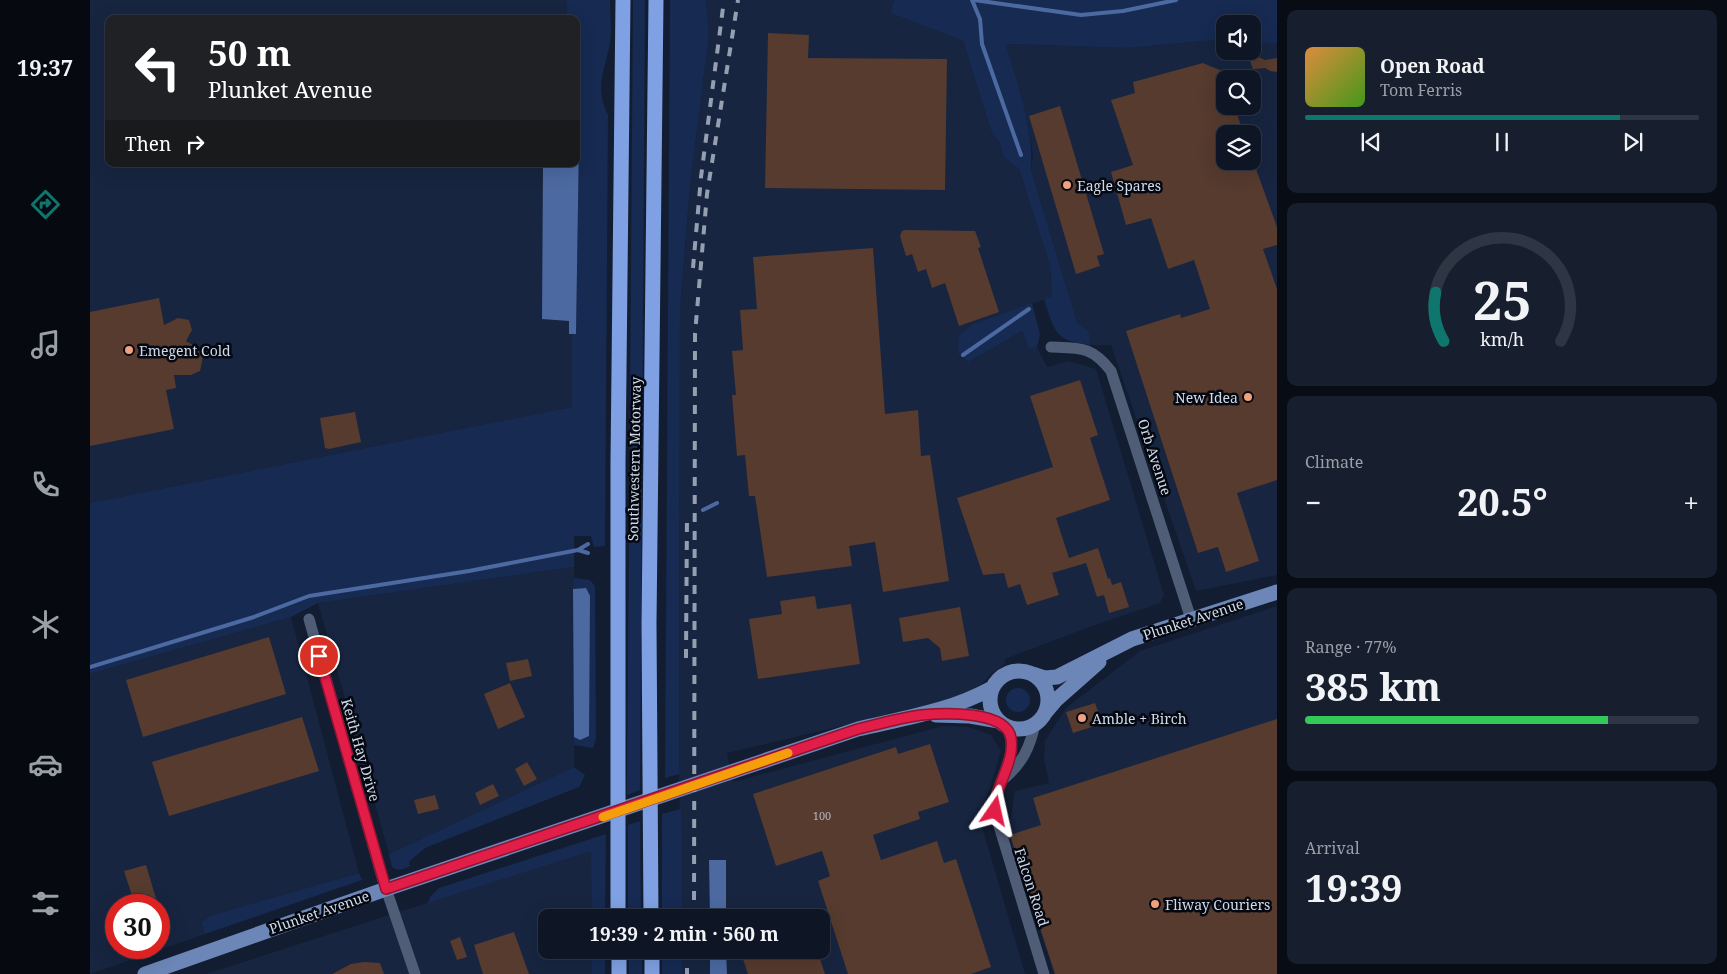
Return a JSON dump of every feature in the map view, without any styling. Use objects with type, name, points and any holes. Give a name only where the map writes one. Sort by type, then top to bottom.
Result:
[{"type":"highway","name":"Southwestern Motorway","points":[[618,909],[618,462],[623,0]]},
{"type":"highway","name":"Southwestern Motorway","points":[[651,909],[649,624],[656,0]]},
{"type":"highway","points":[[619,959],[619,974]]},
{"type":"highway","points":[[652,959],[652,974]]},
{"type":"main road","name":"Plunket Avenue","points":[[1033,674],[1046,678],[1057,677],[1132,639],[1277,592]]},
{"type":"main road","name":"Plunket Avenue","points":[[1039,719],[1056,700],[1111,651]]},
{"type":"main road","points":[[1024,671],[1033,674],[1045,687],[1047,705],[1039,719],[1019,729],[1001,723],[990,706],[992,688],[1004,674],[1024,671]]},
{"type":"main road","name":"Plunket Avenue","points":[[145,974],[386,889],[829,739],[866,727],[922,715],[962,703],[992,688]]},
{"type":"main road","name":"Plunket Avenue","points":[[922,715],[970,716],[1001,723]]},
{"type":"street","name":"Orb Avenue","points":[[1051,347],[1076,348],[1099,355],[1110,370],[1192,619]]},
{"type":"street","name":"Keith Hay Drive","points":[[309,619],[386,889],[415,974]]},
{"type":"street","name":"Falcon Road","points":[[1004,779],[1024,758],[1039,719]]},
{"type":"street","name":"Falcon Road","points":[[1001,723],[1010,736],[1011,750],[996,801],[997,826],[1044,974]]},
{"type":"shaded area","points":[[90,0],[567,0],[567,15],[105,15],[105,167],[543,167],[569,321],[569,334],[572,334],[572,407],[90,503]]},
{"type":"shaded area","points":[[567,0],[610,0],[611,38],[601,87],[608,115],[605,546],[594,547],[591,536],[574,536],[574,567],[318,603],[291,617],[90,674],[90,503],[572,407],[572,334],[576,334],[580,167],[580,15],[567,15]]},
{"type":"shaded area","points":[[633,0],[645,0],[640,790],[627,795]]},
{"type":"shaded area","points":[[670,0],[706,0],[709,35],[690,186],[680,310],[679,774],[665,778]]},
{"type":"shaded area","points":[[706,0],[894,0],[890,13],[963,41],[992,134],[999,141],[1005,157],[1019,169],[1050,266],[1052,297],[973,324],[969,362],[1022,331],[1029,349],[1037,347],[1047,367],[1069,361],[1096,369],[1164,595],[1160,603],[1005,659],[1005,664],[992,673],[978,688],[960,698],[727,753],[733,782],[943,726],[969,727],[991,735],[1001,751],[980,820],[1025,974],[683,974],[682,959],[830,959],[830,909],[682,909],[679,774],[680,310],[690,186],[709,35]]},
{"type":"shaded area","points":[[894,0],[1277,0],[1277,44],[1261,42],[1261,15],[1216,15],[1216,40],[1128,48],[1006,44],[1027,122],[1030,138],[1031,170],[1077,322],[1089,332],[1091,345],[1070,341],[1063,337],[1058,333],[1051,320],[1044,299],[1052,297],[1050,266],[1019,169],[1004,157],[999,141],[992,134],[963,41],[890,13]]},
{"type":"shaded area","points":[[1216,40],[1216,60],[1261,60],[1261,42],[1277,44],[1277,575],[1196,591],[1111,345],[1091,345],[1089,332],[1077,323],[1031,170],[1033,155],[1028,125],[1006,44],[1128,48]]},
{"type":"shaded area","points":[[543,167],[579,167],[576,334],[569,334],[569,321],[542,319]]},
{"type":"shaded area","points":[[1032,303],[1040,334],[1037,347],[1029,349],[1022,331],[969,362],[958,353],[959,335],[973,324]]},
{"type":"shaded area","points":[[574,567],[574,767],[389,854],[318,603]]},
{"type":"shaded area","points":[[574,578],[590,580],[595,586],[596,739],[593,748],[574,745],[574,737],[580,740],[586,588],[573,589]]},
{"type":"shaded area","points":[[586,588],[590,596],[589,736],[580,740],[574,737],[573,589]]},
{"type":"shaded area","name":"Fliway Couriers","points":[[1277,606],[1277,974],[1054,974],[1008,833],[1015,791],[1049,783],[1044,759],[1045,741],[1066,708],[1140,651]]},
{"type":"shaded area","points":[[291,617],[359,873],[209,916],[201,923],[205,934],[170,946],[170,894],[105,894],[105,959],[133,959],[90,974],[90,674]]},
{"type":"shaded area","points":[[1018,688],[1027,691],[1030,700],[1027,709],[1018,712],[1009,709],[1006,700],[1009,691]]},
{"type":"shaded area","points":[[574,767],[585,775],[579,787],[425,848],[409,862],[410,866],[398,869],[392,867],[389,854]]},
{"type":"shaded area","points":[[681,809],[682,909],[662,909],[662,814]]},
{"type":"shaded area","points":[[640,821],[641,909],[628,909],[628,825]]},
{"type":"shaded area","points":[[606,834],[605,909],[592,909],[591,851],[428,903],[430,897],[439,888]]},
{"type":"shaded area","points":[[592,850],[592,909],[538,909],[538,959],[592,959],[592,974],[206,974]]},
{"type":"shaded area","points":[[709,860],[726,860],[726,909],[710,909]]},
{"type":"shaded area","points":[[359,873],[362,880],[205,934],[201,923],[209,916]]},
{"type":"shaded area","points":[[592,959],[605,959],[605,974],[592,974]]},
{"type":"shaded area","points":[[629,959],[642,959],[642,974],[629,974]]},
{"type":"shaded area","points":[[662,959],[682,959],[683,974],[662,974]]},
{"type":"shaded area","points":[[710,959],[726,959],[727,974],[710,974]]},
{"type":"building","points":[[768,33],[809,35],[808,58],[947,59],[945,190],[765,188]]},
{"type":"building","points":[[1261,58],[1265,60],[1277,58],[1277,72],[1265,68],[1253,69],[1250,61],[1261,60]]},
{"type":"building","points":[[1203,63],[1220,70],[1216,70],[1216,115],[1237,115],[1241,125],[1216,125],[1216,170],[1256,170],[1277,227],[1277,245],[1263,249],[1277,289],[1277,480],[1237,493],[1259,561],[1226,572],[1218,547],[1198,553],[1126,331],[1180,314],[1181,318],[1210,309],[1194,260],[1168,269],[1151,218],[1126,225],[1111,172],[1133,165],[1111,100],[1135,93],[1133,82]]},
{"type":"building","name":"Eagle Spares","points":[[1060,106],[1104,254],[1097,256],[1100,266],[1076,274],[1029,116]]},
{"type":"building","points":[[902,231],[975,231],[981,247],[978,248],[999,312],[959,326],[945,283],[932,288],[926,269],[918,272],[912,254],[906,256],[900,236]]},
{"type":"building","points":[[873,248],[885,414],[918,410],[921,456],[930,455],[949,581],[883,592],[875,542],[849,546],[852,566],[767,577],[755,496],[749,496],[745,455],[737,456],[732,395],[736,395],[732,351],[743,350],[740,310],[757,309],[753,257]]},
{"type":"building","name":"Emegent Cold","points":[[159,298],[164,325],[178,318],[189,320],[192,330],[186,341],[198,348],[203,356],[200,371],[191,375],[174,375],[176,388],[166,390],[174,429],[90,446],[90,312]]},
{"type":"building","points":[[1080,380],[1098,435],[1090,438],[1110,500],[1056,518],[1069,558],[1098,548],[1108,579],[1110,578],[1112,585],[1121,582],[1129,607],[1109,613],[1104,595],[1097,597],[1086,563],[1052,573],[1059,595],[1027,605],[1020,584],[1008,588],[1004,573],[983,575],[957,498],[1053,467],[1030,396]]},
{"type":"building","points":[[355,412],[361,442],[329,449],[325,448],[320,418]]},
{"type":"building","points":[[815,596],[817,609],[851,604],[860,664],[758,679],[749,619],[782,614],[780,601]]},
{"type":"building","points":[[960,607],[969,656],[942,661],[940,648],[928,638],[903,642],[899,618]]},
{"type":"building","points":[[269,637],[286,694],[143,737],[126,680]]},
{"type":"building","points":[[528,659],[532,676],[510,681],[506,663]]},
{"type":"building","points":[[510,683],[525,717],[498,729],[484,694]]},
{"type":"building","name":"Amble + Birch","points":[[1095,703],[1100,717],[1093,719],[1095,726],[1073,733],[1066,712]]},
{"type":"building","points":[[302,717],[319,771],[169,816],[152,762]]},
{"type":"building","name":"Fliway Couriers","points":[[1277,719],[1277,974],[1055,974],[1010,835],[1041,825],[1033,798]]},
{"type":"building","points":[[930,744],[949,802],[918,812],[920,819],[873,835],[881,860],[937,841],[944,863],[956,859],[991,967],[971,974],[848,974],[830,918],[830,909],[827,909],[818,881],[830,876],[822,851],[776,866],[753,794],[896,747],[898,754]]},
{"type":"building","points":[[527,762],[537,779],[524,786],[515,769]]},
{"type":"building","points":[[493,784],[499,796],[480,805],[475,793]]},
{"type":"building","points":[[435,795],[439,809],[418,814],[414,800]]},
{"type":"building","points":[[146,865],[155,894],[131,894],[124,871]]},
{"type":"building","points":[[514,932],[529,974],[483,974],[474,945]]},
{"type":"building","points":[[460,937],[467,957],[457,960],[450,941]]},
{"type":"building","points":[[743,959],[820,959],[825,974],[748,974]]},
{"type":"building","points":[[364,962],[380,963],[384,974],[332,974],[351,964]]},
{"type":"waterway","points":[[972,0],[980,19],[982,44],[1021,155]]},
{"type":"waterway","points":[[974,0],[1081,15],[1123,11],[1176,0]]},
{"type":"waterway","points":[[963,355],[1029,309]]},
{"type":"waterway","points":[[703,510],[717,503]]},
{"type":"waterway","points":[[588,544],[578,550],[588,553]]},
{"type":"waterway","points":[[90,667],[254,617],[309,596],[469,571],[578,550]]},
{"type":"railway","points":[[693,268],[701,177],[724,0]]},
{"type":"railway","points":[[694,909],[695,334],[707,194],[738,0]]},
{"type":"railway","points":[[686,658],[687,515]]},
{"type":"railway","points":[[687,959],[687,974]]},
{"type":"slow traffic","points":[[603,817],[788,753]]},
{"type":"place","name":"Eagle Spares","points":[[1067,185]]},
{"type":"place","name":"Emegent Cold","points":[[129,350]]},
{"type":"place","name":"New Idea","points":[[1248,397]]},
{"type":"place","name":"Amble + Birch","points":[[1082,718]]},
{"type":"place","name":"Fliway Couriers","points":[[1155,904]]},
{"type":"route","points":[[319,656],[386,889],[858,729],[922,715],[985,717],[999,721],[1008,729],[1011,750],[1004,779],[997,794],[995,811]]}]
